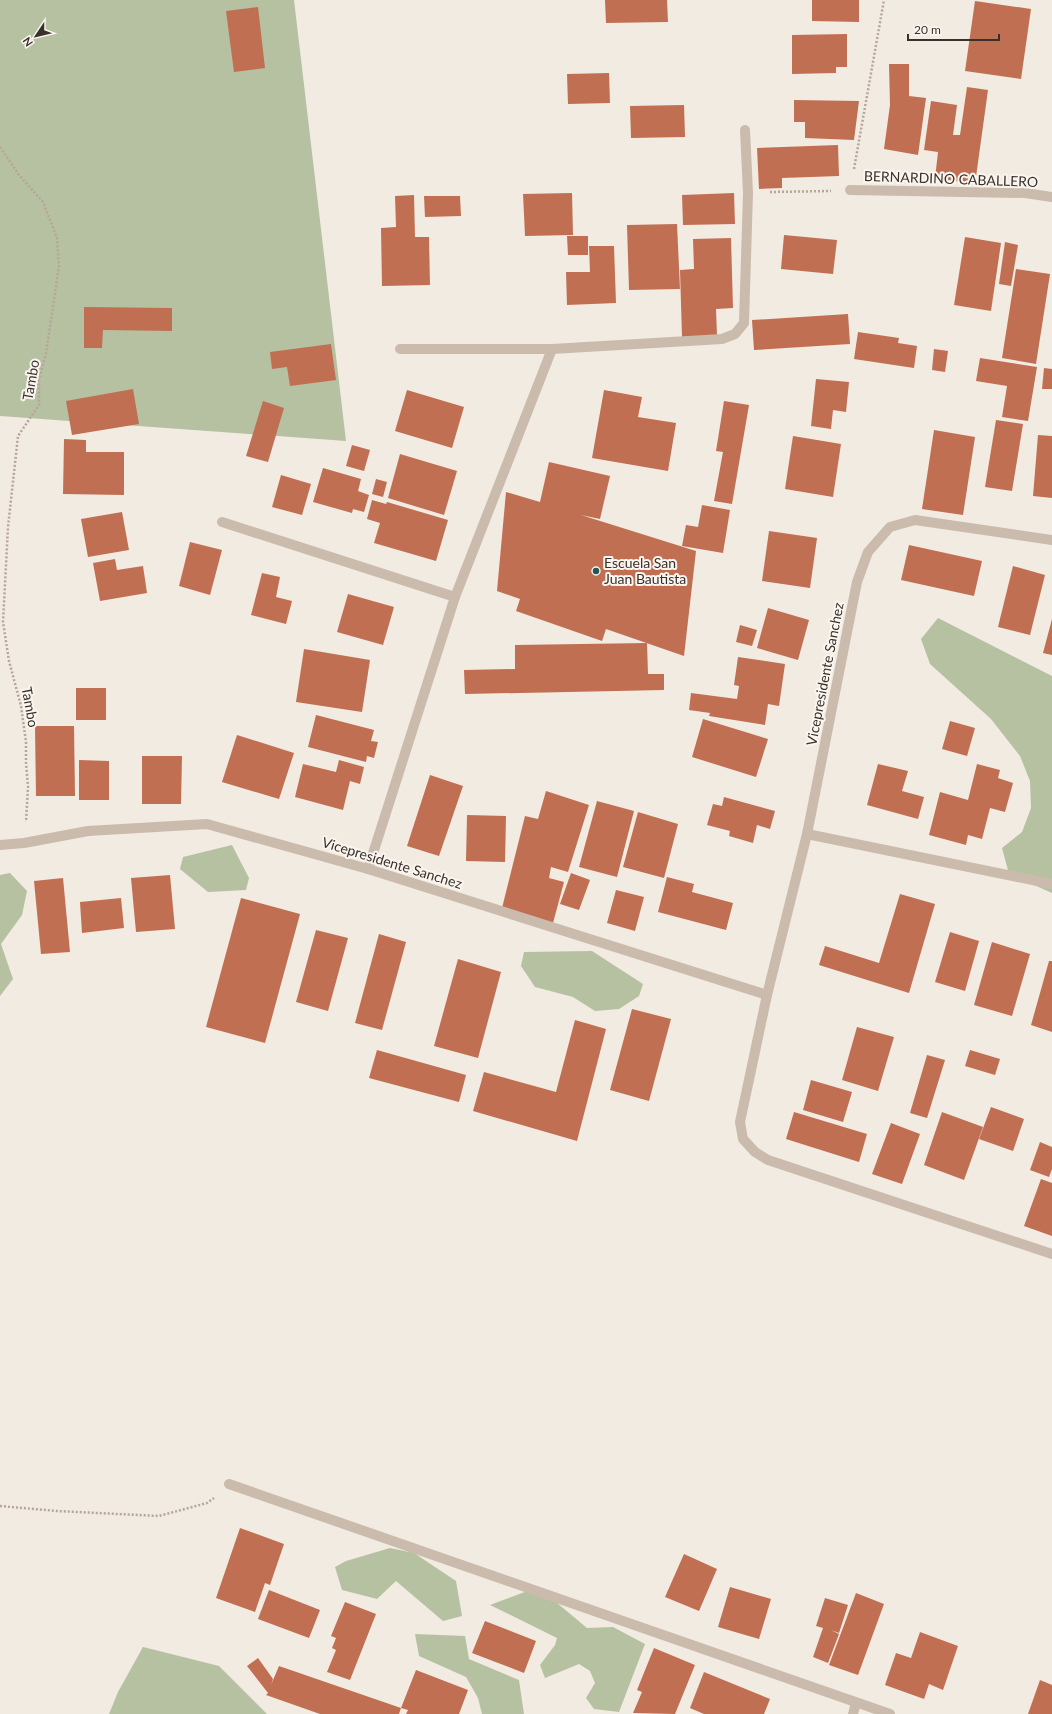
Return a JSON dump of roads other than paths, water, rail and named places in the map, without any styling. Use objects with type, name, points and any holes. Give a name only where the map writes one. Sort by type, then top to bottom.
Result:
[{"type":"street","points":[[400,349],[552,350],[722,339],[735,334],[744,323],[748,193],[745,130]]},
{"type":"street","name":"BERNARDINO CABALLERO","points":[[850,190],[1025,193],[1052,197]]},
{"type":"street","points":[[368,869],[455,597],[552,350]]},
{"type":"street","name":"Vicepresidente Sanchez","points":[[1052,540],[915,520],[890,527],[868,552],[857,582],[807,834],[767,995],[740,1122],[743,1139],[755,1152],[768,1160],[1052,1254]]},
{"type":"street","points":[[222,522],[455,597]]},
{"type":"street","name":"Vicepresidente Sanchez","points":[[0,845],[24,843],[88,831],[207,824],[368,869],[767,995]]},
{"type":"street","points":[[807,834],[1052,884]]},
{"type":"street","points":[[229,1484],[890,1714]]},
{"type":"street","points":[[853,1714],[856,1703]]},
{"type":"place","name":"Escuela San Juan Bautista","points":[[596,571]]}]
